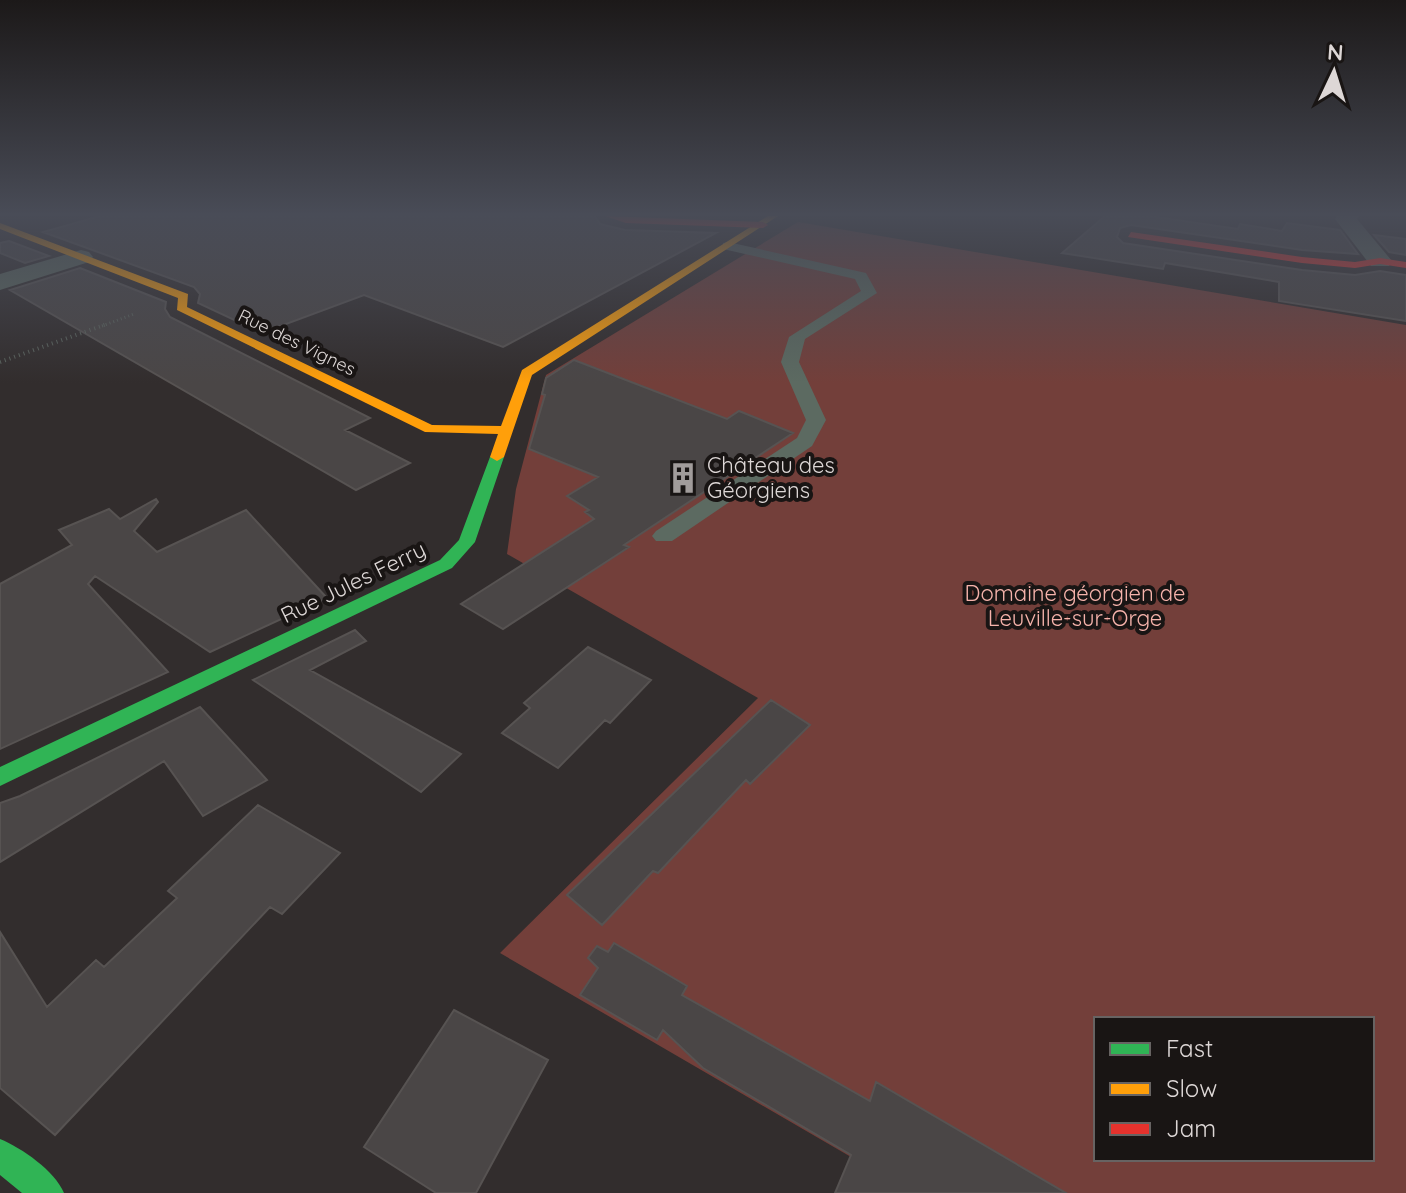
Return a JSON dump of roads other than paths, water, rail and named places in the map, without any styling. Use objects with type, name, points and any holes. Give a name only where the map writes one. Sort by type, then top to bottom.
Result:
[{"type":"street","points":[[0,282],[33,272]]},
{"type":"street","name":"Rue des Vignes","points":[[120,272],[184,296],[181,308],[430,429],[506,430]]},
{"type":"street","name":"Rue Jules Ferry","points":[[0,777],[446,564],[467,542],[526,373],[674,272]]},
{"type":"street","points":[[0,1155],[48,1193]]},
{"type":"lane","points":[[664,536],[805,442],[816,420],[790,362],[797,337],[869,293],[861,276],[842,272]]},
{"type":"place","name":"Château des Géorgiens","points":[[683,478]]},
{"type":"park label","name":"Domaine géorgien de Leuville-sur-Orge","points":[[1075,606]]}]
